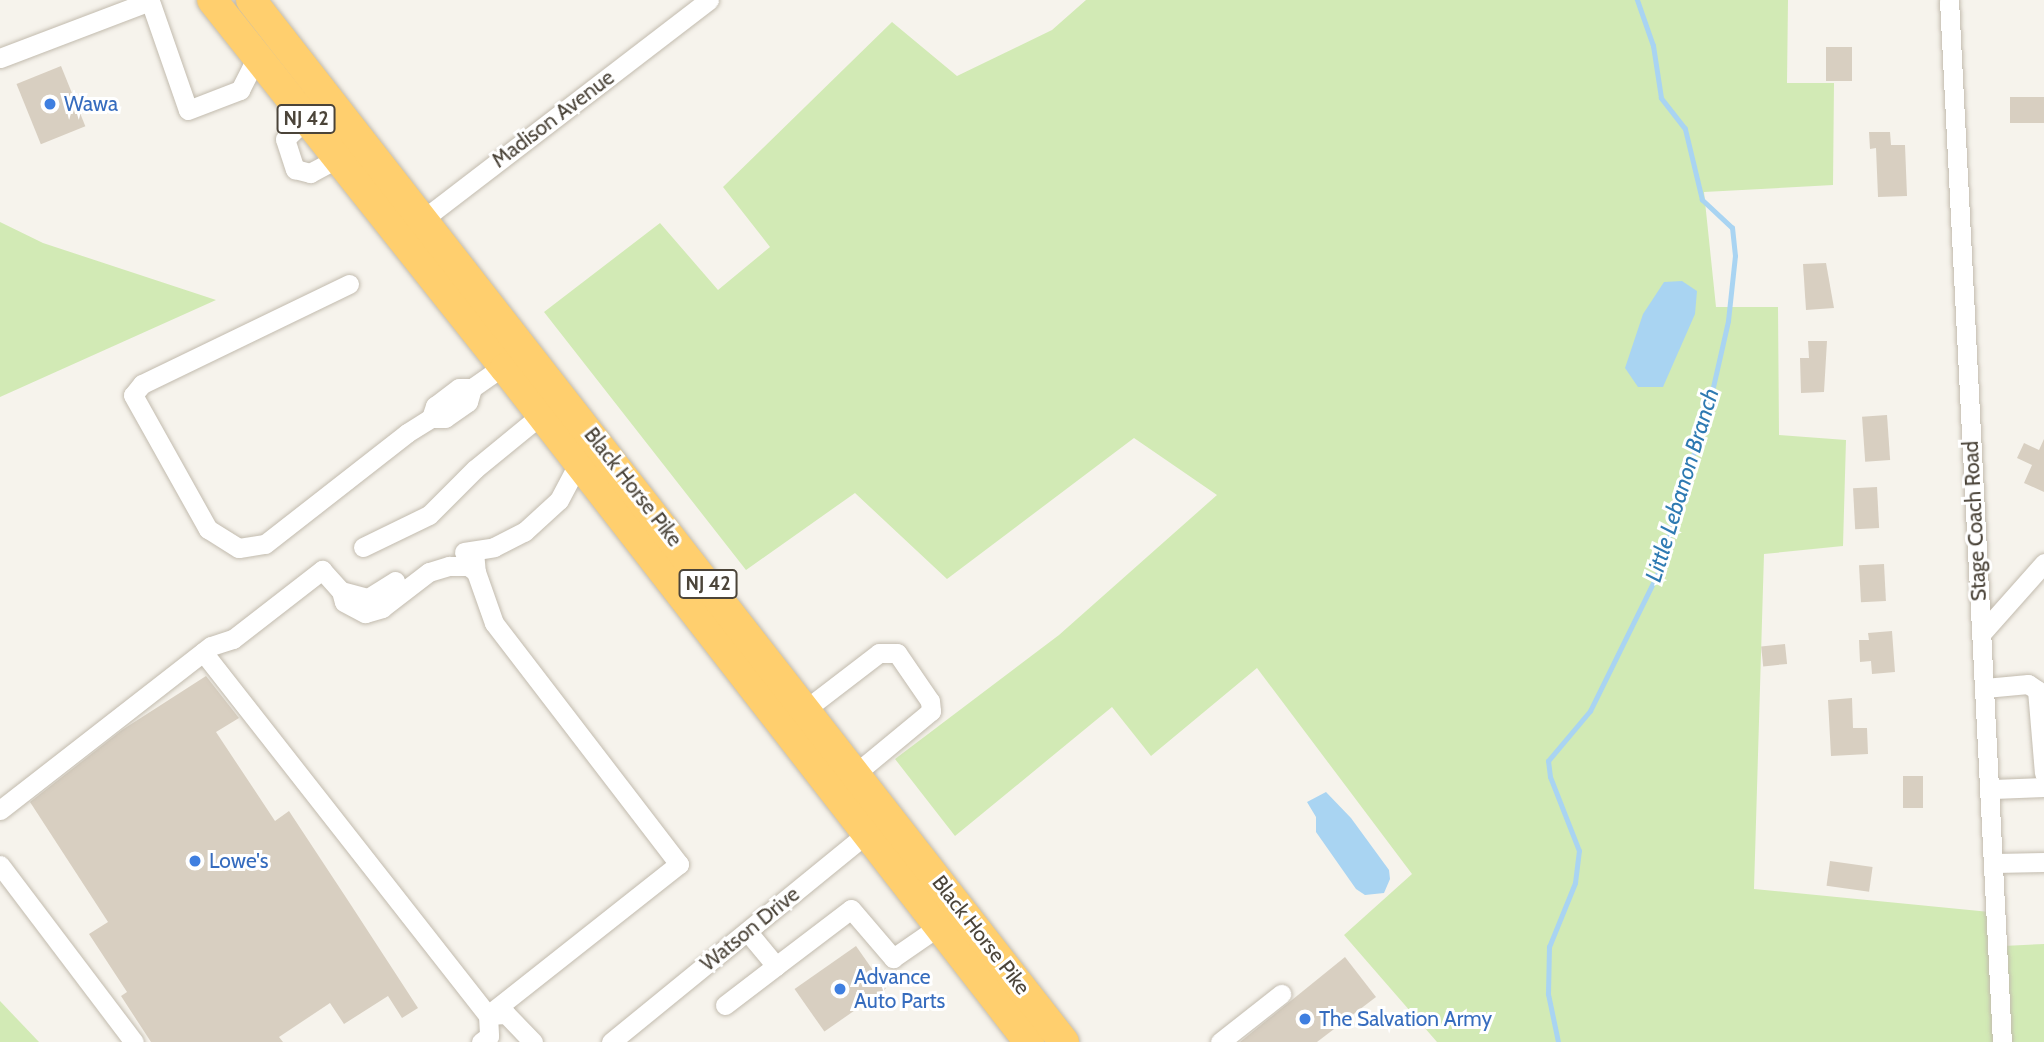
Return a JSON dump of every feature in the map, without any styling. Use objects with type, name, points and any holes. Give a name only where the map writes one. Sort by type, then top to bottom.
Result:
[{"type":"highway","name":"Black Horse Pike","points":[[212,0],[400,239],[512,362],[806,709],[856,773],[877,825],[938,927],[1029,1042]]},
{"type":"highway","name":"Black Horse Pike","points":[[251,0],[424,218],[512,362],[541,415],[578,464],[877,825],[1064,1042]]},
{"type":"street","name":"Madison Avenue","points":[[400,239],[709,0]]},
{"type":"street","name":"Stage Coach Road","points":[[1949,0],[1981,634],[1993,789],[2002,1042]]},
{"type":"street","points":[[0,58],[150,1],[188,110],[240,90],[257,58]]},
{"type":"street","points":[[306,119],[285,139],[295,169],[310,173],[337,159]]},
{"type":"street","points":[[349,284],[142,384],[133,395],[208,529],[239,548],[265,544],[430,418],[445,418],[468,402],[472,388],[512,362]]},
{"type":"street","points":[[363,547],[429,516],[475,469],[541,415]]},
{"type":"street","points":[[341,591],[368,598],[423,562],[494,547],[524,532],[559,500],[578,464]]},
{"type":"street","points":[[474,551],[475,572],[494,623],[679,864],[488,1015]]},
{"type":"street","points":[[1981,634],[2044,563]]},
{"type":"street","points":[[0,810],[203,652],[233,639],[322,570],[341,591],[344,602],[365,614],[382,607],[429,572],[449,566],[468,566],[475,572]]},
{"type":"street","points":[[203,652],[488,1015],[489,1036],[481,1042]]},
{"type":"street","points":[[806,709],[879,653],[897,653],[930,701],[931,711],[856,773]]},
{"type":"street","points":[[1985,688],[2028,684],[2037,690],[2044,773]]},
{"type":"street","points":[[1993,789],[2044,787]]},
{"type":"street","name":"Watson Drive","points":[[611,1042],[877,825]]},
{"type":"street","points":[[1995,863],[2044,862]]},
{"type":"street","points":[[0,864],[134,1042]]},
{"type":"street","points":[[725,1006],[851,909],[893,958],[938,927]]},
{"type":"street","points":[[747,931],[776,966]]},
{"type":"street","points":[[990,992],[993,1015],[1012,1042]]},
{"type":"street","points":[[1220,1042],[1281,994]]},
{"type":"street","points":[[488,1015],[506,1014],[533,1042]]},
{"type":"green space","points":[[1086,0],[1788,0],[1787,83],[1834,83],[1833,185],[1704,192],[1716,307],[1778,307],[1779,435],[1846,440],[1843,546],[1764,554],[1754,889],[2000,913],[2003,946],[2044,944],[2044,1042],[1437,1042],[1344,935],[1412,874],[1257,668],[1151,756],[1112,707],[955,836],[895,759],[1059,635],[1217,495],[1134,438],[947,579],[855,493],[746,570],[544,312],[660,223],[718,290],[770,247],[723,187],[892,22],[957,76],[1052,30]]},
{"type":"green space","points":[[0,222],[43,243],[216,300],[0,397]]},
{"type":"green space","points":[[0,1001],[39,1042],[0,1042]]},
{"type":"water","points":[[1682,281],[1697,291],[1695,314],[1663,387],[1638,387],[1625,368],[1643,314],[1664,282]]},
{"type":"water","points":[[1326,792],[1351,818],[1389,870],[1390,879],[1384,893],[1365,895],[1356,889],[1316,832],[1316,817],[1307,802]]},
{"type":"building","points":[[1826,47],[1852,47],[1852,81],[1826,81]]},
{"type":"building","name":"Wawa","points":[[61,66],[85,126],[41,144],[16,84]]},
{"type":"building","points":[[2010,97],[2044,97],[2044,123],[2010,123]]},
{"type":"building","points":[[1869,132],[1890,132],[1891,145],[1905,145],[1907,196],[1878,197],[1876,148],[1870,149]]},
{"type":"building","points":[[1826,263],[1834,308],[1806,310],[1803,264]]},
{"type":"building","points":[[1808,341],[1827,341],[1824,392],[1801,393],[1800,358],[1809,358]]},
{"type":"building","points":[[1887,415],[1890,460],[1865,462],[1862,417]]},
{"type":"building","points":[[2044,439],[2044,492],[2024,483],[2032,465],[2017,458],[2024,443],[2039,450]]},
{"type":"building","points":[[1877,487],[1879,528],[1855,529],[1853,488]]},
{"type":"building","points":[[1884,564],[1886,601],[1861,602],[1859,565]]},
{"type":"building","points":[[1892,631],[1895,672],[1872,674],[1871,661],[1860,662],[1859,640],[1869,640],[1868,633]]},
{"type":"building","points":[[1785,644],[1787,664],[1763,666],[1761,647]]},
{"type":"building","name":"Lowe's","points":[[206,676],[239,718],[216,732],[275,821],[289,811],[418,1008],[402,1018],[388,996],[344,1024],[330,1003],[279,1037],[283,1042],[151,1042],[121,996],[127,992],[89,934],[108,922],[30,802],[122,730]]},
{"type":"building","points":[[1852,698],[1853,728],[1867,728],[1868,754],[1831,756],[1828,700]]},
{"type":"building","points":[[1903,776],[1923,776],[1923,808],[1903,808]]},
{"type":"building","points":[[1830,861],[1873,867],[1869,892],[1827,886]]},
{"type":"building","name":"Advance Auto Parts","points":[[856,946],[886,989],[824,1032],[795,989]]},
{"type":"building","name":"The Salvation Army","points":[[1345,957],[1376,997],[1317,1042],[1240,1042]]},
{"type":"waterway","name":"Little Lebanon Branch","points":[[1558,1042],[1548,994],[1549,947],[1575,883],[1579,851],[1550,777],[1548,761],[1590,711],[1657,575],[1711,396],[1728,321],[1735,256],[1732,228],[1702,200],[1685,129],[1661,98],[1653,46],[1637,0]]},
{"type":"place","name":"Wawa","points":[[50,104]]},
{"type":"place","name":"Lowe's","points":[[195,861]]},
{"type":"place","name":"Advance Auto Parts","points":[[840,989]]},
{"type":"place","name":"The Salvation Army","points":[[1305,1019]]}]
